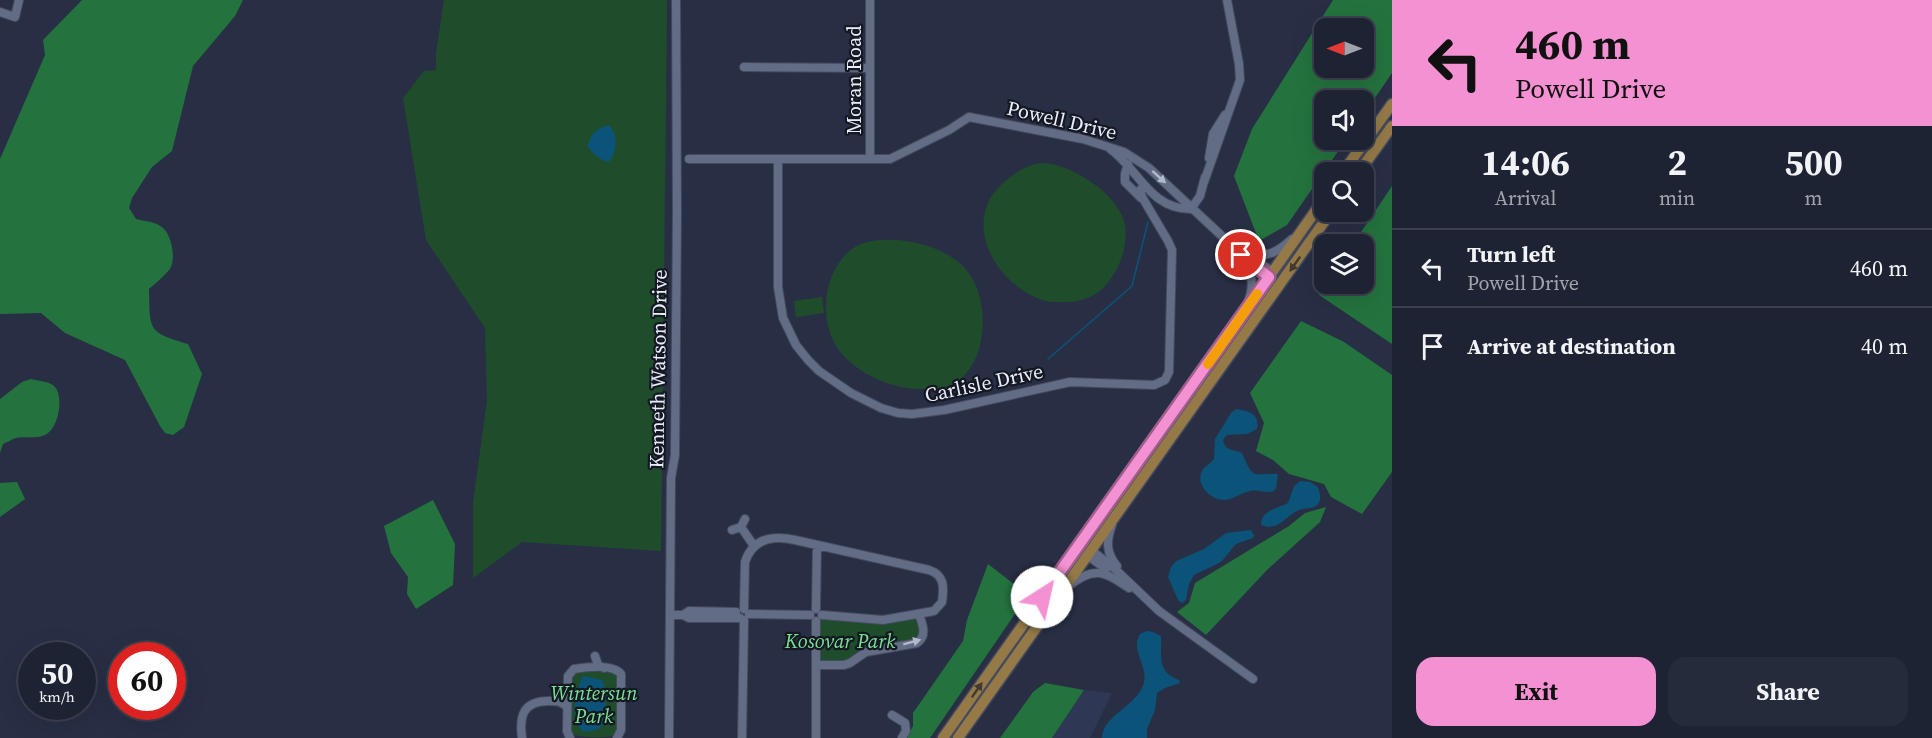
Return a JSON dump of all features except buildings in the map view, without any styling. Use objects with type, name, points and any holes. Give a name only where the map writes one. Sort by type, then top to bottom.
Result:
[{"type":"main road","points":[[1350,162],[1392,104]]},
{"type":"main road","points":[[1366,162],[1392,126]]},
{"type":"main road","points":[[943,738],[1314,213]]},
{"type":"main road","points":[[958,738],[1324,222]]},
{"type":"main road","points":[[1271,275],[1282,281]]},
{"type":"main road","points":[[1079,546],[1089,553]]},
{"type":"street","points":[[0,12],[15,17],[19,0]]},
{"type":"street","name":"Kenneth Watson Drive","points":[[669,738],[671,478],[675,455],[676,0]]},
{"type":"street","name":"Moran Road","points":[[870,0],[870,159]]},
{"type":"street","points":[[1106,146],[1144,186],[1164,203],[1176,208],[1191,209],[1200,196],[1230,107],[1240,85],[1241,76],[1227,0]]},
{"type":"street","points":[[744,67],[870,68]]},
{"type":"street","name":"Powell Drive","points":[[870,159],[898,157],[950,130],[969,117],[1079,138],[1120,150],[1137,159],[1175,191],[1246,260],[1271,275]]},
{"type":"street","points":[[689,159],[870,159]]},
{"type":"street","name":"Carlisle Drive","points":[[778,159],[778,287],[781,310],[786,325],[798,349],[819,370],[866,402],[902,413],[944,410],[1068,382],[1154,385],[1163,382],[1168,376],[1169,369],[1172,250],[1144,201],[1125,182],[1127,166]]},
{"type":"street","points":[[1127,166],[1131,160],[1137,159]]},
{"type":"street","points":[[1144,186],[1140,190],[1144,201]]},
{"type":"street","points":[[1164,203],[1175,191]]},
{"type":"street","points":[[1220,235],[1251,252],[1266,255],[1278,251],[1303,229]]},
{"type":"street","points":[[1220,235],[1245,263],[1252,277],[1250,296],[1236,323]]},
{"type":"street","points":[[1118,512],[1108,537],[1109,553],[1114,563],[1142,596]]},
{"type":"street","points":[[740,525],[754,546]]},
{"type":"street","points":[[671,615],[683,615],[688,618],[743,614],[816,615],[884,620],[935,610],[941,605],[942,580],[940,576],[935,572],[781,537],[767,538],[754,546],[745,562],[743,614],[742,738]]},
{"type":"street","points":[[816,738],[817,545]]},
{"type":"street","points":[[1089,553],[1169,618],[1252,679]]},
{"type":"street","points":[[1059,596],[1078,579],[1096,573],[1110,576],[1142,596]]},
{"type":"street","points":[[816,665],[844,665],[866,652],[918,642],[924,633],[919,614]]},
{"type":"street","points":[[570,738],[567,731],[567,679],[570,672],[577,668],[604,668],[616,669],[622,676],[621,729],[617,738]]},
{"type":"street","points":[[522,738],[520,723],[524,711],[537,702],[563,699],[567,693]]},
{"type":"street","points":[[558,701],[567,707]]},
{"type":"street","points":[[903,721],[908,711]]},
{"type":"street","points":[[892,715],[903,721],[906,730],[902,738]]},
{"type":"shaded area","points":[[608,125],[614,133],[616,143],[614,154],[609,162],[599,158],[587,146],[597,130]]},
{"type":"shaded area","points":[[1236,409],[1252,414],[1257,420],[1257,429],[1247,434],[1227,435],[1223,440],[1226,446],[1242,453],[1249,468],[1255,474],[1278,474],[1276,488],[1268,492],[1250,491],[1223,500],[1209,494],[1200,478],[1203,469],[1214,459],[1215,439],[1231,413]]},
{"type":"shaded area","points":[[1300,481],[1310,482],[1318,487],[1319,503],[1299,510],[1277,525],[1267,527],[1261,525],[1267,513],[1288,503],[1294,486]]},
{"type":"shaded area","points":[[1251,530],[1253,538],[1236,544],[1221,562],[1194,575],[1189,584],[1186,600],[1182,603],[1178,600],[1168,577],[1176,561],[1204,549],[1226,533]]},
{"type":"shaded area","points":[[1147,631],[1161,636],[1163,668],[1180,683],[1157,693],[1155,710],[1147,729],[1147,738],[1102,738],[1107,724],[1138,695],[1142,688],[1144,674],[1137,641],[1140,634]]},
{"type":"shaded area","points":[[583,676],[602,680],[606,695],[604,723],[597,730],[584,732],[576,721],[575,713],[576,697]]},
{"type":"shaded area","points":[[1084,690],[1112,693],[1090,738],[1052,738]]},
{"type":"green space","points":[[82,0],[243,0],[235,16],[193,66],[172,151],[152,167],[132,198],[129,208],[136,219],[154,223],[163,228],[169,236],[172,248],[173,260],[170,269],[149,289],[151,321],[158,332],[188,344],[202,374],[184,427],[173,435],[165,433],[160,426],[125,360],[65,333],[41,313],[0,314],[0,159],[45,55],[43,40]]},
{"type":"green space","points":[[444,0],[667,0],[661,551],[522,542],[473,578],[473,502],[487,401],[485,328],[426,240],[403,98],[424,71],[436,70],[436,53]]},
{"type":"green space","points":[[1333,0],[1392,0],[1392,73],[1374,99],[1374,90],[1314,90],[1314,150],[1339,150],[1331,162],[1314,162],[1314,186],[1287,225],[1259,241],[1234,176],[1252,129],[1314,30],[1314,78],[1374,78],[1374,18],[1322,18]]},
{"type":"green space","points":[[1043,163],[1079,174],[1091,182],[1112,200],[1124,221],[1126,239],[1122,257],[1114,274],[1096,294],[1083,300],[1057,302],[1035,297],[1006,276],[995,262],[988,246],[984,230],[985,213],[991,197],[1016,172],[1031,165]]},
{"type":"green space","points":[[1392,186],[1392,344],[1319,295],[1374,294],[1374,234],[1360,234],[1368,222],[1374,222],[1374,213]]},
{"type":"green space","points":[[897,240],[929,246],[950,256],[968,272],[976,287],[983,322],[981,340],[976,357],[968,371],[949,386],[913,389],[874,378],[842,354],[830,331],[826,303],[828,288],[840,262],[849,251],[865,242]]},
{"type":"green space","points":[[822,297],[824,313],[796,317],[794,301]]},
{"type":"green space","points":[[1301,321],[1344,342],[1392,375],[1392,472],[1362,514],[1331,497],[1324,484],[1289,474],[1273,460],[1256,451],[1264,423],[1250,393]]},
{"type":"green space","points":[[31,379],[49,383],[57,390],[59,410],[55,424],[44,435],[16,438],[3,444],[0,453],[0,399],[22,382]]},
{"type":"green space","points":[[17,482],[25,499],[0,517],[0,483]]},
{"type":"green space","points":[[433,500],[455,544],[453,585],[416,609],[407,594],[408,577],[391,553],[384,526]]},
{"type":"green space","points":[[1326,507],[1320,522],[1267,570],[1206,635],[1177,612],[1189,603],[1195,583],[1289,526],[1305,513]]},
{"type":"green space","points":[[988,564],[1028,595],[930,738],[907,738],[913,726],[913,713],[963,641],[967,620]]},
{"type":"green space","name":"Kosovar Park","points":[[914,618],[920,626],[919,638],[848,661],[823,661],[819,657],[819,624],[822,619]]},
{"type":"green space","name":"Wintersun Park","points":[[575,671],[617,672],[619,730],[614,736],[592,737],[571,734],[571,675]]},
{"type":"green space","points":[[1045,683],[1084,690],[1052,738],[1000,738],[1033,692]]},
{"type":"waterway","points":[[1048,359],[1132,286],[1148,222]]},
{"type":"slow traffic","points":[[1208,364],[1257,294]]},
{"type":"route","points":[[1042,597],[1269,277],[1241,255]]}]
